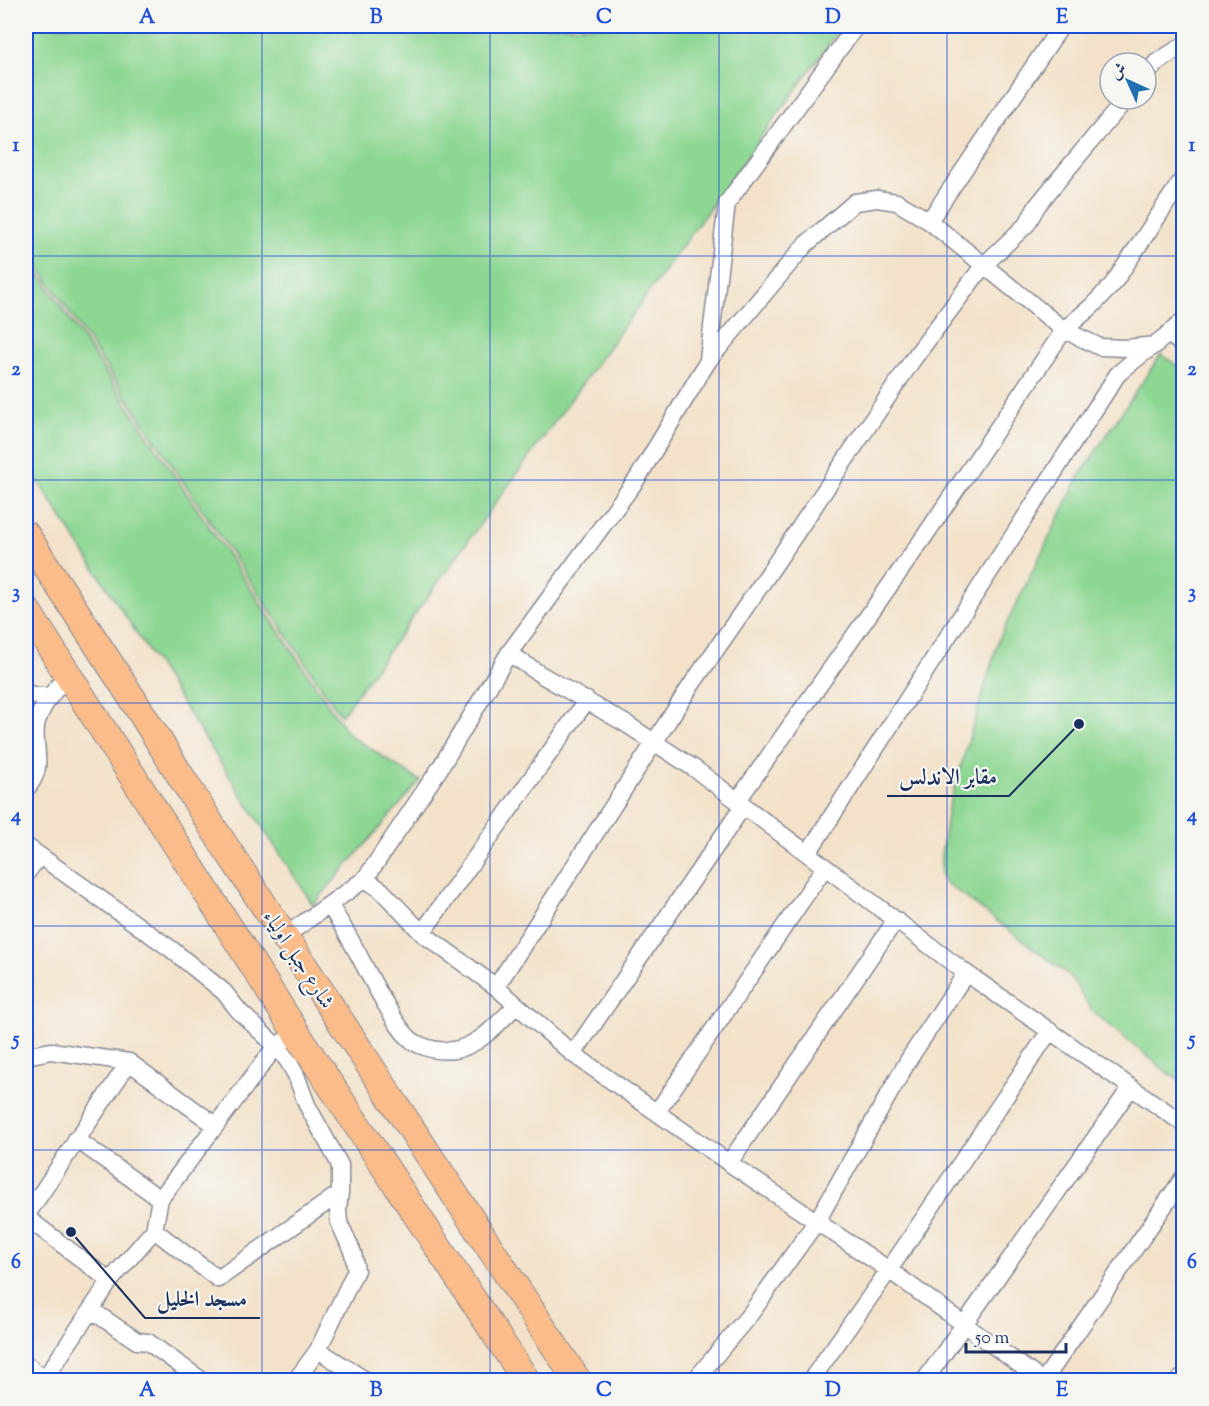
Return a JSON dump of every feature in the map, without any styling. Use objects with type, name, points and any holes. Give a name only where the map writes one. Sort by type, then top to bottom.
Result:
[{"type":"highway","name":"شارع جبل اولياء","points":[[26,535],[135,702],[215,831],[577,1380]]},
{"type":"highway","name":"شارع جبل اولياء","points":[[26,609],[118,755],[286,1039],[393,1182],[526,1380]]},
{"type":"highway","points":[[87,706],[118,707],[135,702]]},
{"type":"highway","points":[[118,755],[160,745]]},
{"type":"street","points":[[708,361],[727,203],[856,26]]},
{"type":"street","points":[[929,221],[1061,26]]},
{"type":"street","points":[[1158,61],[1184,45]]},
{"type":"street","points":[[496,987],[654,741],[914,358],[983,266],[1027,224],[1037,206],[1116,111]]},
{"type":"street","points":[[573,1054],[741,802],[1064,330],[1113,284],[1184,177]]},
{"type":"street","points":[[285,936],[365,879],[440,768],[509,653],[637,479],[708,361],[805,245],[855,202],[877,199],[897,202],[929,221],[1064,330],[1100,347],[1126,348],[1156,345]]},
{"type":"street","points":[[808,853],[1117,375],[1134,358],[1156,345],[1184,320]]},
{"type":"street","points":[[1170,334],[1184,347]]},
{"type":"street","points":[[509,653],[540,674],[654,741],[741,802],[966,973],[1184,1124]]},
{"type":"street","points":[[26,789],[32,783],[38,766],[36,726],[49,697],[68,675]]},
{"type":"street","points":[[26,694],[49,697]]},
{"type":"street","points":[[422,933],[587,700]]},
{"type":"street","points":[[26,874],[32,851],[180,956],[224,992],[238,1011],[286,1039],[307,1105],[340,1165],[339,1222],[353,1253],[356,1270],[318,1350],[296,1380]]},
{"type":"street","points":[[657,1112],[825,867]]},
{"type":"street","points":[[365,879],[381,890],[422,933],[496,987],[573,1054],[729,1163],[889,1270],[1042,1380],[1184,1177]]},
{"type":"street","points":[[329,905],[342,924],[387,1007],[413,1042],[443,1051],[471,1044],[517,1005]]},
{"type":"street","points":[[729,1163],[895,921]]},
{"type":"street","points":[[695,1380],[751,1313],[817,1221],[909,1059],[966,973]]},
{"type":"street","points":[[811,1380],[889,1270],[1049,1032]]},
{"type":"street","points":[[26,1367],[45,1380],[110,1281],[153,1230],[159,1199],[215,1125],[286,1039]]},
{"type":"street","points":[[26,1056],[51,1051],[129,1062],[215,1125]]},
{"type":"street","points":[[110,1281],[26,1216],[129,1062]]},
{"type":"street","points":[[925,1380],[1131,1087]]},
{"type":"street","points":[[76,1139],[159,1199]]},
{"type":"street","points":[[153,1230],[218,1279],[340,1193]]},
{"type":"street","points":[[91,1310],[137,1341],[148,1342],[201,1380]]},
{"type":"street","points":[[318,1350],[365,1380]]},
{"type":"green space","points":[[26,26],[842,26],[341,716],[26,248]]},
{"type":"green space","points":[[26,254],[348,734],[420,781],[313,905],[26,463]]},
{"type":"green space","points":[[1161,354],[1184,371],[1183,1082],[1169,1074],[1092,1011],[1070,976],[945,882],[941,876],[941,855],[948,809],[999,639],[1080,475]]},
{"type":"place","name":"مقابر الاندلس","points":[[1079,724]]},
{"type":"place","name":"مسجد الخليل","points":[[71,1232]]}]
